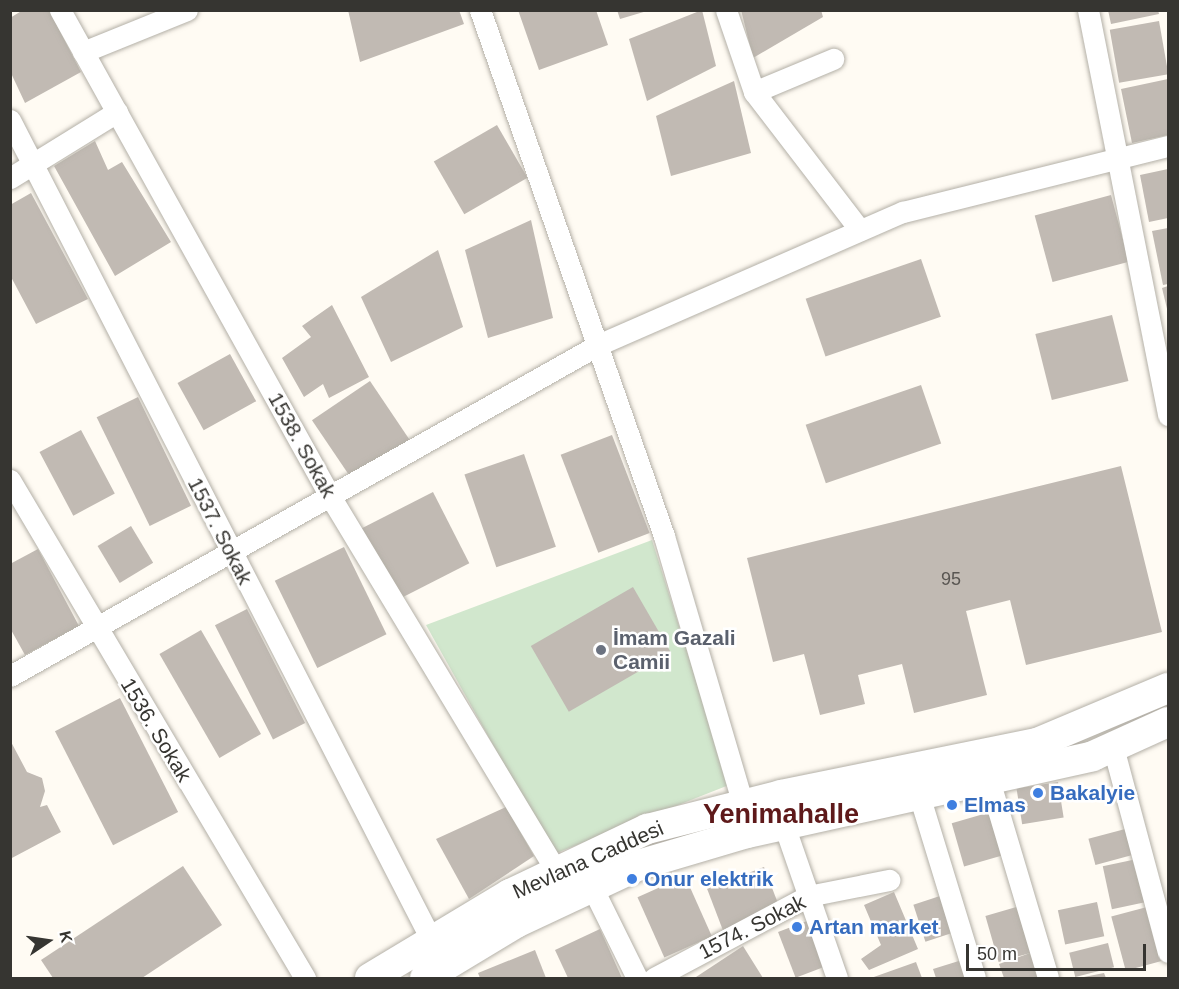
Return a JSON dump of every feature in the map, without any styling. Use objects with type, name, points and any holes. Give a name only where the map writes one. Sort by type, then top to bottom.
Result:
[{"type":"main road","name":"Mevlana Caddesi","points":[[437,966],[557,873],[647,829],[743,805],[1037,743],[1168,688]]},
{"type":"main road","name":"Mevlana Caddesi","points":[[370,978],[437,966],[516,923],[642,864],[784,825],[990,783],[1113,747],[1168,722]]},
{"type":"street","name":"1538. Sokak","points":[[60,10],[330,496],[557,873]]},
{"type":"street","points":[[83,52],[187,10]]},
{"type":"street","points":[[480,10],[664,536],[743,805]]},
{"type":"street","points":[[726,10],[754,92],[860,230]]},
{"type":"street","points":[[1088,10],[1168,415]]},
{"type":"street","points":[[754,92],[833,59]]},
{"type":"street","points":[[10,178],[117,112]]},
{"type":"street","name":"1537. Sokak","points":[[10,120],[437,966]]},
{"type":"street","points":[[10,676],[598,345],[903,212],[1168,146]]},
{"type":"street","name":"1536. Sokak","points":[[10,480],[95,628],[305,978]]},
{"type":"street","points":[[1113,747],[1168,952]]},
{"type":"street","points":[[990,783],[1048,978]]},
{"type":"street","points":[[920,798],[975,978]]},
{"type":"street","points":[[784,825],[837,978]]},
{"type":"street","name":"1574. Sokak","points":[[654,978],[808,896],[889,880]]},
{"type":"street","points":[[592,887],[637,978]]},
{"type":"green space","points":[[652,540],[729,785],[554,854],[426,625]]},
{"type":"building","points":[[23,10],[49,10],[81,72],[25,103],[10,71],[10,18]]},
{"type":"building","points":[[348,10],[459,10],[464,24],[360,62]]},
{"type":"building","points":[[518,10],[596,10],[608,45],[539,70]]},
{"type":"building","points":[[617,10],[647,10],[647,11],[620,19]]},
{"type":"building","points":[[702,10],[716,66],[647,101],[629,39]]},
{"type":"building","points":[[741,10],[821,10],[823,17],[753,58]]},
{"type":"building","points":[[1108,10],[1158,10],[1159,14],[1111,24]]},
{"type":"building","points":[[1159,21],[1168,74],[1119,83],[1110,30]]},
{"type":"building","points":[[1168,79],[1168,135],[1132,143],[1121,89]]},
{"type":"building","points":[[734,81],[751,153],[671,176],[656,116]]},
{"type":"building","points":[[497,125],[528,178],[464,214],[434,162]]},
{"type":"building","points":[[95,141],[108,170],[122,162],[171,242],[115,276],[54,166]]},
{"type":"building","points":[[1168,169],[1168,218],[1149,222],[1140,175]]},
{"type":"building","points":[[31,193],[88,299],[36,324],[10,275],[10,205]]},
{"type":"building","points":[[1111,195],[1129,262],[1053,282],[1035,215]]},
{"type":"building","points":[[531,220],[553,318],[488,338],[465,250]]},
{"type":"building","points":[[1168,228],[1168,284],[1163,285],[1152,231]]},
{"type":"building","points":[[438,250],[463,327],[391,362],[361,297]]},
{"type":"building","points":[[921,259],[941,317],[826,356],[806,299]]},
{"type":"building","points":[[1168,286],[1168,313],[1162,288]]},
{"type":"building","points":[[332,305],[369,377],[329,398],[323,384],[304,397],[282,358],[311,337],[302,326]]},
{"type":"building","points":[[1112,315],[1128,381],[1052,400],[1035,334]]},
{"type":"building","points":[[230,354],[256,401],[204,430],[178,383]]},
{"type":"building","points":[[370,381],[410,441],[352,480],[312,420]]},
{"type":"building","points":[[921,385],[941,444],[826,483],[806,425]]},
{"type":"building","points":[[138,397],[191,506],[150,526],[97,417]]},
{"type":"building","points":[[81,430],[115,494],[73,516],[40,452]]},
{"type":"building","points":[[612,435],[650,533],[598,553],[561,455]]},
{"type":"building","points":[[524,454],[556,547],[496,567],[464,475]]},
{"type":"building","points":[[1121,466],[1162,632],[1026,665],[1010,600],[966,611],[987,695],[914,713],[902,664],[858,675],[865,704],[820,715],[804,654],[773,662],[747,558]]},
{"type":"building","points":[[433,492],[469,563],[396,601],[360,529]]},
{"type":"building","points":[[131,526],[153,563],[120,583],[98,546]]},
{"type":"building","points":[[344,547],[387,634],[317,668],[275,581]]},
{"type":"building","points":[[38,549],[79,626],[25,655],[10,628],[10,564]]},
{"type":"building","name":"İmam Gazali Camii","points":[[633,587],[671,653],[569,712],[531,646]]},
{"type":"building","points":[[247,609],[305,723],[273,739],[215,625]]},
{"type":"building","points":[[201,630],[261,734],[219,758],[159,654]]},
{"type":"building","points":[[120,698],[178,812],[113,845],[55,731]]},
{"type":"building","points":[[10,740],[27,772],[42,778],[45,791],[40,807],[47,805],[61,832],[10,859]]},
{"type":"building","points":[[1058,782],[1064,818],[1022,824],[1017,789]]},
{"type":"building","points":[[506,807],[534,856],[469,899],[436,839]]},
{"type":"building","points":[[994,811],[1006,854],[964,866],[952,823]]},
{"type":"building","points":[[1129,828],[1136,854],[1095,865],[1088,839]]},
{"type":"building","points":[[1137,859],[1146,902],[1112,909],[1103,866]]},
{"type":"building","points":[[183,866],[222,925],[142,978],[53,978],[41,960]]},
{"type":"building","points":[[764,867],[780,908],[723,930],[707,889]]},
{"type":"building","points":[[685,876],[712,936],[664,957],[637,897]]},
{"type":"building","points":[[894,892],[918,949],[869,970],[861,959],[881,945],[864,905]]},
{"type":"building","points":[[940,896],[952,933],[925,942],[913,905]]},
{"type":"building","points":[[1097,902],[1104,936],[1065,945],[1058,910]]},
{"type":"building","points":[[1020,906],[1033,952],[999,962],[985,916]]},
{"type":"building","points":[[1147,907],[1161,961],[1126,971],[1111,917]]},
{"type":"building","points":[[807,921],[825,967],[796,978],[778,932]]},
{"type":"building","points":[[600,929],[622,978],[568,978],[555,950]]},
{"type":"building","points":[[1108,943],[1114,967],[1075,977],[1069,953]]},
{"type":"building","points":[[743,946],[763,978],[696,977]]},
{"type":"building","points":[[535,950],[546,978],[480,978],[478,973]]},
{"type":"building","points":[[1033,952],[1042,977],[1004,978],[999,964]]},
{"type":"building","points":[[962,960],[967,978],[936,978],[933,969]]},
{"type":"building","points":[[916,962],[922,978],[871,978]]},
{"type":"building","points":[[1104,973],[1106,978],[1084,978],[1084,977]]},
{"type":"place","name":"İmam Gazali Camii","points":[[601,650]]},
{"type":"place","name":"Bakalyie","points":[[1038,793]]},
{"type":"place","name":"Elmas","points":[[952,805]]},
{"type":"place","name":"Onur elektrik","points":[[632,879]]},
{"type":"place","name":"Artan market","points":[[797,927]]},
{"type":"district","name":"Yenimahalle","points":[[781,815]]}]
